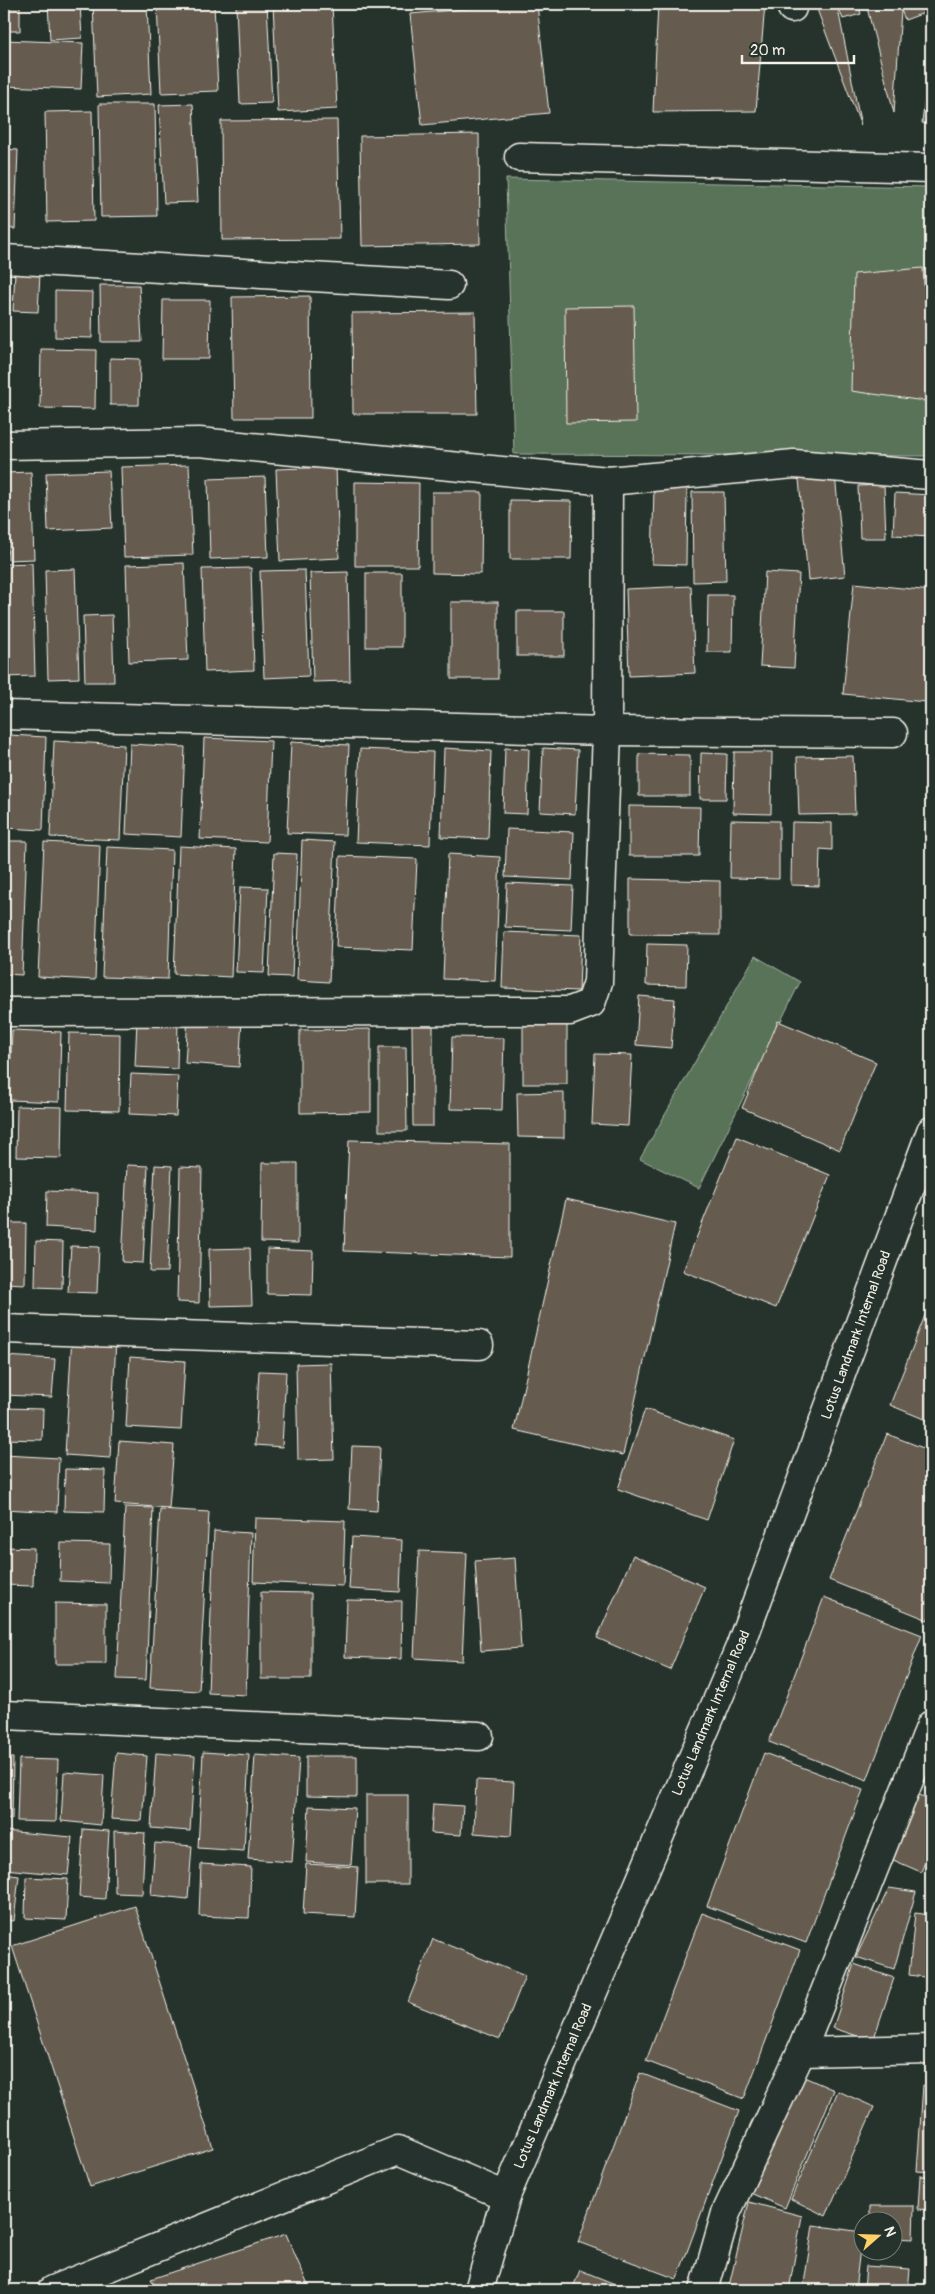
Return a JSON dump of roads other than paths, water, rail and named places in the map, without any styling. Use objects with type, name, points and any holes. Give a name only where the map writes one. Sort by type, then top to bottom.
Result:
[{"type":"street","points":[[519,157],[931,168]]},
{"type":"street","points":[[4,259],[449,285]]},
{"type":"street","points":[[4,445],[199,442],[608,481],[794,464],[931,475]]},
{"type":"street","points":[[4,1012],[570,1011],[591,1003],[598,982],[606,732],[608,481]]},
{"type":"street","points":[[4,715],[606,732],[893,733]]},
{"type":"street","name":"Lotus Landmark Internal Road","points":[[479,2290],[506,2196],[740,1647],[931,1131]]},
{"type":"street","points":[[4,1329],[479,1346]]},
{"type":"street","points":[[4,1715],[479,1736]]},
{"type":"street","points":[[704,2290],[726,2213],[801,2052],[929,1734]]},
{"type":"street","points":[[801,2052],[931,2049]]},
{"type":"street","points":[[52,2290],[398,2150],[506,2196]]}]
